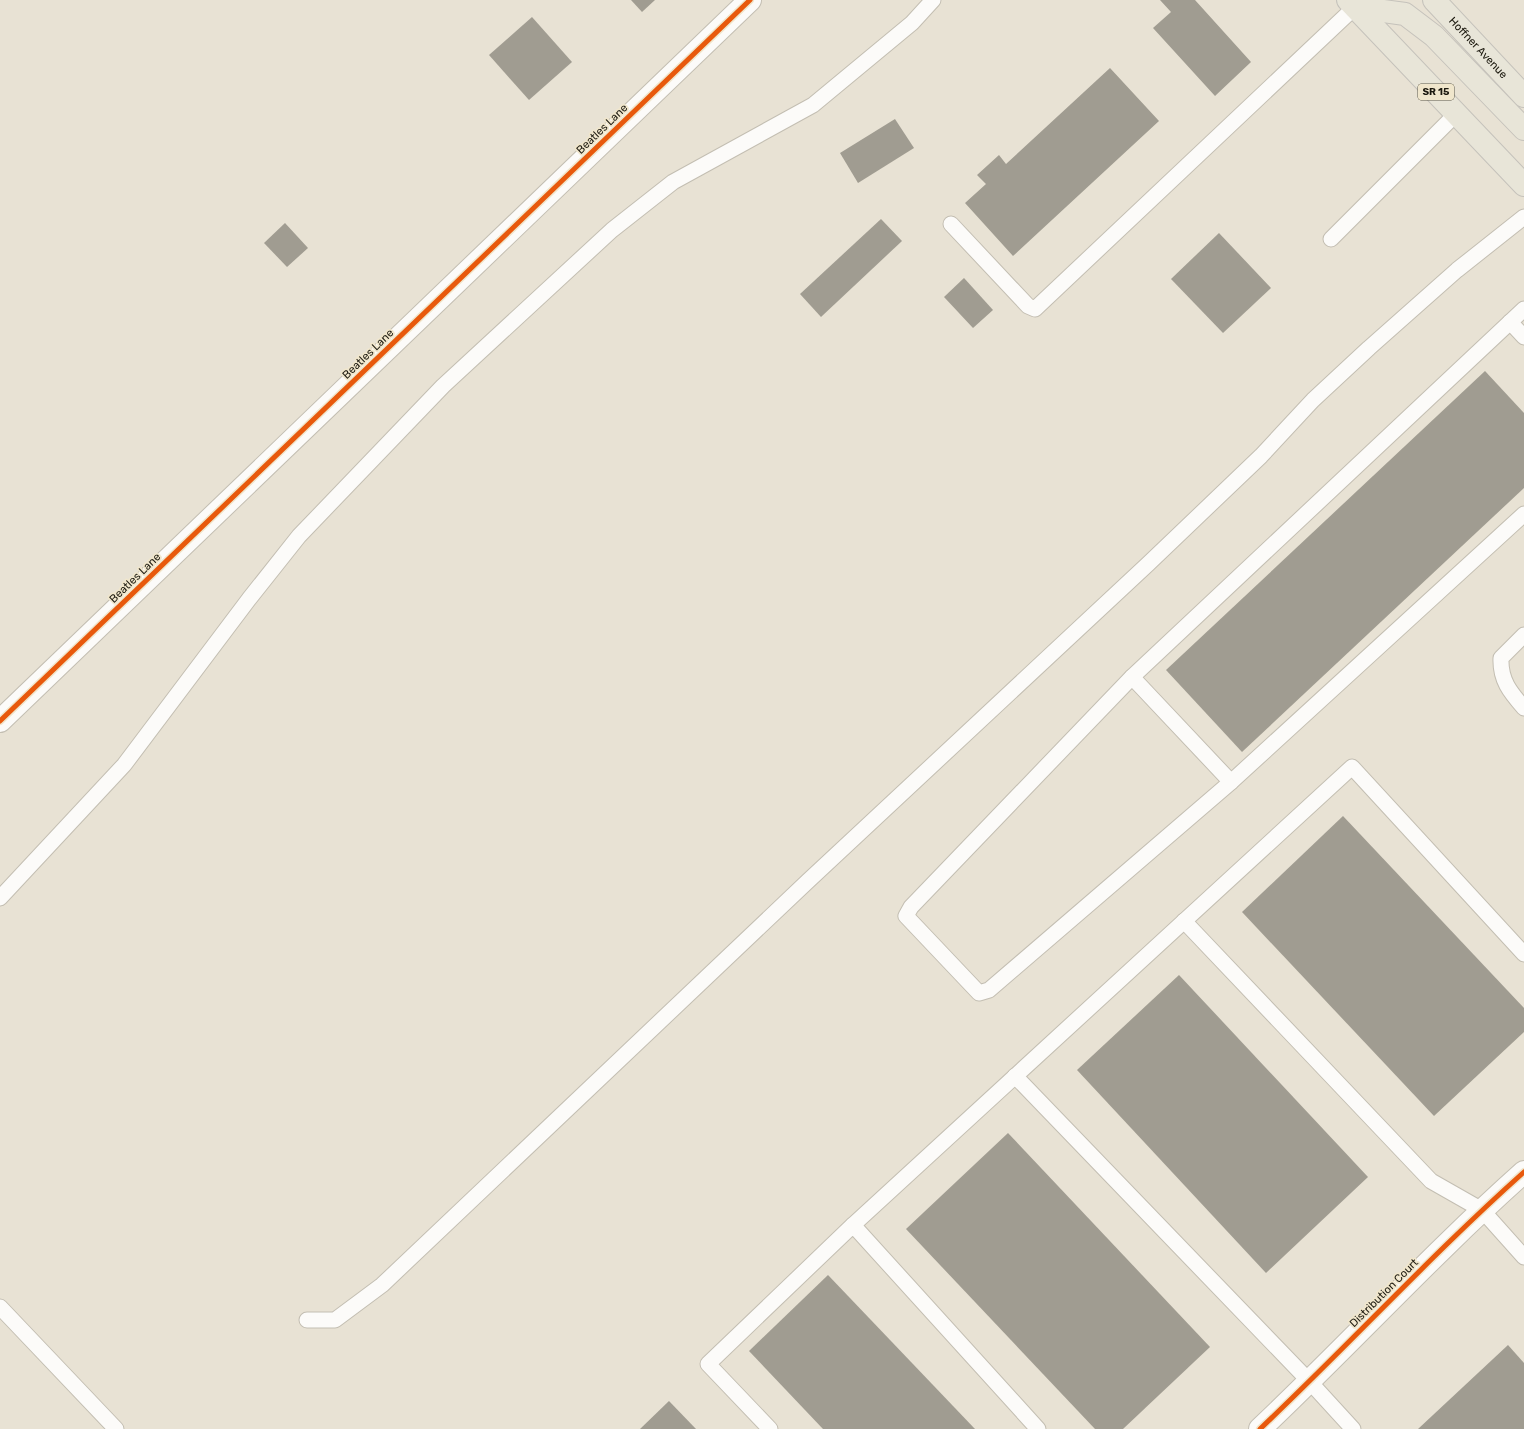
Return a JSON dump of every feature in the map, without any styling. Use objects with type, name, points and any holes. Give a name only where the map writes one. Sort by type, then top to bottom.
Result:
[{"type":"main road","name":"Hoffner Avenue","points":[[1434,0],[1524,96]]},
{"type":"main road","name":"SR 15","points":[[1351,4],[1524,185]]},
{"type":"main road","points":[[1351,4],[1405,14],[1434,36],[1524,129]]},
{"type":"street","name":"Beatles Lane","points":[[0,722],[750,0]]},
{"type":"street","name":"Distribution Court","points":[[1260,1429],[1310,1382],[1482,1210],[1524,1172]]},
{"type":"lane","points":[[0,898],[124,766],[249,599],[300,536],[443,386],[612,230],[667,187],[738,145],[813,105],[912,23],[933,0]]},
{"type":"lane","points":[[951,224],[1028,306],[1036,309],[1351,4]]},
{"type":"lane","points":[[1331,240],[1456,114]]},
{"type":"lane","points":[[306,1320],[335,1320],[382,1285],[808,881],[1148,564],[1261,456],[1313,400],[1457,270],[1524,217]]},
{"type":"lane","points":[[1524,309],[1132,678],[911,907],[906,916],[979,993],[989,990],[1231,782],[1524,514]]},
{"type":"lane","points":[[1510,322],[1524,337]]},
{"type":"lane","points":[[1524,635],[1501,658],[1503,680],[1509,692],[1524,708]]},
{"type":"lane","points":[[1132,678],[1231,782]]},
{"type":"lane","points":[[770,1429],[708,1364],[853,1225],[1352,767],[1524,954]]},
{"type":"lane","points":[[1184,921],[1431,1181],[1482,1210],[1524,1257]]},
{"type":"lane","points":[[1015,1076],[1310,1382],[1353,1429]]},
{"type":"lane","points":[[853,1225],[1038,1429]]},
{"type":"lane","points":[[0,1307],[116,1429]]},
{"type":"building","points":[[631,0],[655,0],[642,12]]},
{"type":"building","points":[[1160,0],[1195,0],[1251,62],[1215,96],[1153,28],[1171,12]]},
{"type":"building","points":[[532,17],[572,62],[529,100],[489,55]]},
{"type":"building","points":[[1110,68],[1159,121],[1013,256],[965,203],[986,184],[977,175],[999,155],[1006,164]]},
{"type":"building","points":[[895,119],[914,148],[858,183],[840,153]]},
{"type":"building","points":[[881,219],[902,241],[821,317],[800,294]]},
{"type":"building","points":[[285,223],[308,248],[287,267],[264,243]]},
{"type":"building","points":[[1219,233],[1271,288],[1223,333],[1171,279]]},
{"type":"building","points":[[964,278],[993,310],[973,328],[944,297]]},
{"type":"building","points":[[1485,371],[1524,413],[1524,488],[1242,752],[1166,670]]},
{"type":"building","points":[[1343,816],[1524,1008],[1524,1032],[1434,1116],[1242,912]]},
{"type":"building","points":[[1179,975],[1368,1177],[1266,1273],[1077,1070]]},
{"type":"building","points":[[1008,1133],[1210,1347],[1123,1429],[1095,1429],[906,1229]]},
{"type":"building","points":[[828,1275],[975,1429],[823,1429],[749,1351]]},
{"type":"building","points":[[1508,1345],[1524,1363],[1524,1429],[1418,1429]]},
{"type":"building","points":[[669,1401],[696,1429],[640,1429]]},
{"type":"cycle path","points":[[0,721],[750,0]]},
{"type":"cycle path","points":[[1260,1429],[1456,1235],[1524,1172]]}]
